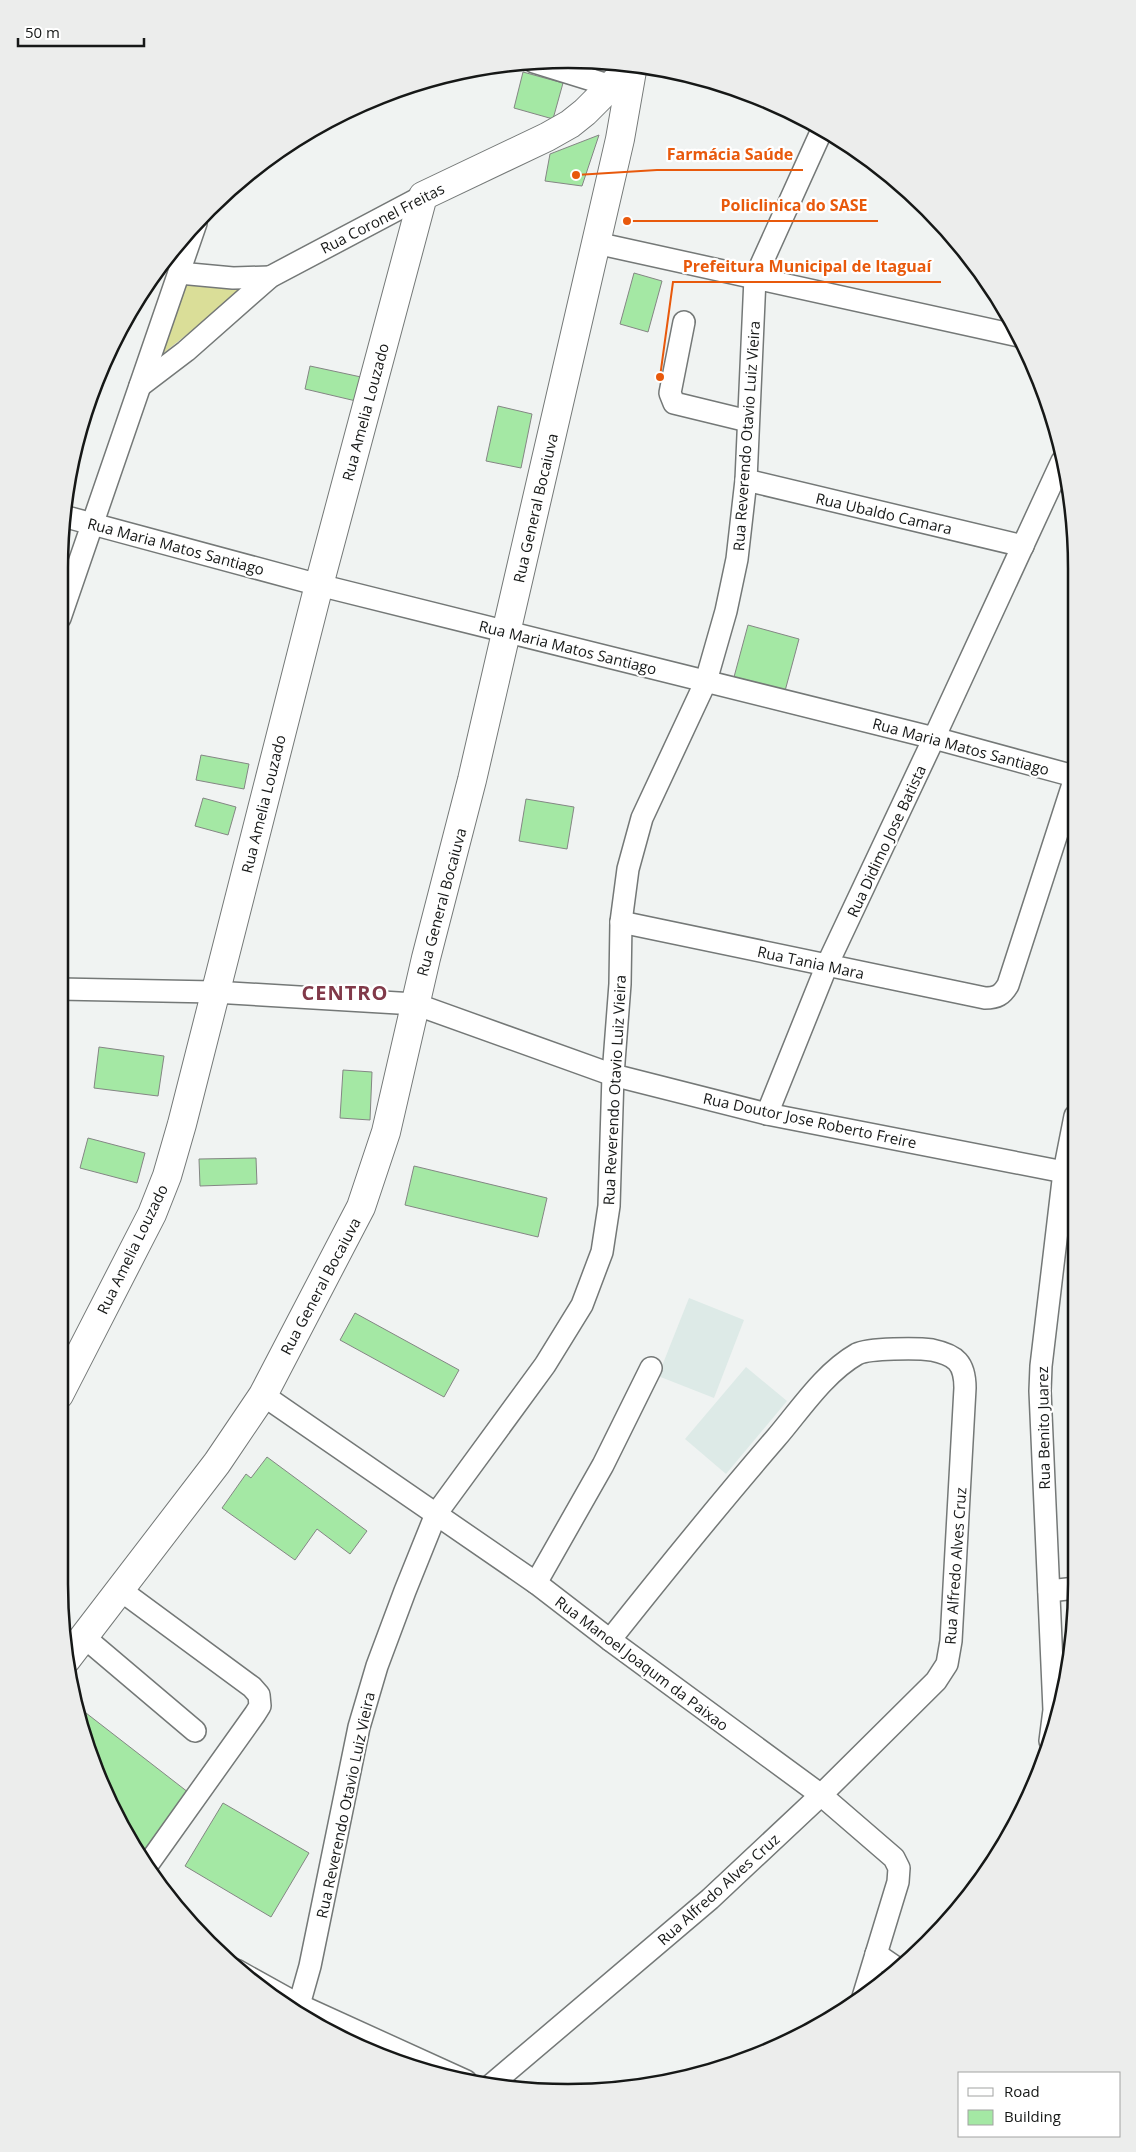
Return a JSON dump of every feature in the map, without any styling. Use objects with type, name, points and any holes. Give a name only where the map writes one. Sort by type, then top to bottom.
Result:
[{"type":"main road","name":"Rua Coronel Freitas","points":[[422,196],[547,137],[620,89],[629,72]]},
{"type":"main road","name":"Rua General Bocaiuva","points":[[72,1652],[217,1463],[263,1395],[361,1207],[386,1132],[415,1004],[472,780],[620,139],[620,89]]},
{"type":"main road","points":[[585,112],[595,113],[611,122],[620,139]]},
{"type":"main road","name":"Rua Amelia Louzado","points":[[68,1377],[152,1214],[167,1176],[319,585],[422,196]]},
{"type":"street","points":[[554,68],[620,89]]},
{"type":"street","name":"Rua Reverendo Otavio Luiz Vieira","points":[[300,2006],[310,1966],[359,1727],[377,1666],[405,1591],[436,1514],[545,1365],[582,1305],[602,1252],[609,1206],[613,1075],[620,984],[621,922],[628,869],[642,818],[706,681],[737,559],[746,480],[755,278],[819,136]]},
{"type":"street","name":"Rua Coronel Freitas","points":[[140,386],[186,351],[270,277],[422,196]]},
{"type":"street","points":[[68,594],[190,240]]},
{"type":"street","points":[[596,243],[1010,334]]},
{"type":"street","points":[[179,273],[233,278],[270,277]]},
{"type":"street","points":[[684,322],[670,392],[674,402],[748,422]]},
{"type":"street","name":"Rua Didimo Jose Batista","points":[[767,1114],[827,965],[1059,469]]},
{"type":"street","name":"Rua Ubaldo Camara","points":[[746,480],[1023,546]]},
{"type":"street","name":"Rua Maria Matos Santiago","points":[[71,518],[319,585],[934,738],[1068,774]]},
{"type":"street","name":"Rua Tania Mara","points":[[621,922],[985,998],[1001,996],[1008,984],[1068,800]]},
{"type":"street","name":"Rua Doutor Jose Roberto Freire","points":[[68,988],[214,992],[415,1004],[613,1075],[767,1114],[1064,1172]]},
{"type":"street","name":"Rua Benito Juarez","points":[[1054,1703],[1040,1391],[1041,1366],[1068,1152]]},
{"type":"street","name":"Rua Alfredo Alves Cruz","points":[[498,2079],[710,1899],[821,1796],[936,1681],[947,1664],[954,1605],[965,1388],[965,1376],[957,1359],[947,1354],[930,1350],[879,1350],[859,1353],[841,1365],[817,1390],[707,1518],[610,1640]]},
{"type":"street","points":[[536,1583],[610,1452],[651,1368]]},
{"type":"street","name":"Rua Manoel Joaqum da Paixao","points":[[263,1395],[536,1583],[821,1796],[894,1858],[899,1868],[898,1882],[866,1986]]},
{"type":"street","points":[[120,1589],[252,1687],[260,1695],[260,1706],[255,1714],[151,1860]]},
{"type":"street","points":[[1049,1592],[1068,1589]]},
{"type":"street","points":[[84,1638],[195,1732]]},
{"type":"street","points":[[876,1954],[892,1965]]},
{"type":"street","points":[[327,2022],[422,2062]]},
{"type":"shaded area","points":[[689,1298],[744,1320],[714,1398],[658,1376]]},
{"type":"shaded area","points":[[746,1367],[787,1401],[726,1474],[685,1439]]},
{"type":"green space","points":[[182,284],[248,286],[156,359]]},
{"type":"building","points":[[523,72],[563,83],[553,119],[514,108]]},
{"type":"building","points":[[599,135],[582,186],[545,181],[550,154]]},
{"type":"building","points":[[634,273],[662,281],[648,332],[620,324]]},
{"type":"building","points":[[310,366],[361,377],[356,401],[305,389]]},
{"type":"building","points":[[498,406],[532,414],[521,468],[486,461]]},
{"type":"building","points":[[748,625],[799,639],[785,691],[734,677]]},
{"type":"building","points":[[201,755],[249,764],[244,789],[196,780]]},
{"type":"building","points":[[203,798],[236,807],[228,835],[195,826]]},
{"type":"building","points":[[526,799],[574,807],[567,849],[519,841]]},
{"type":"building","points":[[99,1047],[164,1056],[158,1096],[94,1088]]},
{"type":"building","points":[[343,1070],[372,1072],[370,1120],[340,1118]]},
{"type":"building","points":[[88,1138],[145,1153],[137,1183],[80,1168]]},
{"type":"building","points":[[256,1158],[257,1184],[200,1186],[199,1159]]},
{"type":"building","points":[[414,1166],[547,1198],[538,1237],[405,1205]]},
{"type":"building","points":[[355,1313],[459,1370],[444,1397],[340,1340]]},
{"type":"building","points":[[267,1457],[367,1531],[350,1554],[317,1529],[295,1560],[222,1508],[246,1474],[251,1478]]},
{"type":"building","points":[[84,1712],[193,1796],[148,1855],[119,1805],[106,1776],[94,1745]]},
{"type":"building","points":[[223,1803],[309,1853],[271,1917],[185,1866]]},
{"type":"place","name":"Farmácia Saúde","points":[[576,175]]},
{"type":"place","name":"Policlinica do SASE","points":[[627,221]]},
{"type":"place","name":"Prefeitura Municipal de Itaguaí","points":[[660,377]]},
{"type":"district","name":"CENTRO","points":[[345,992]]}]
